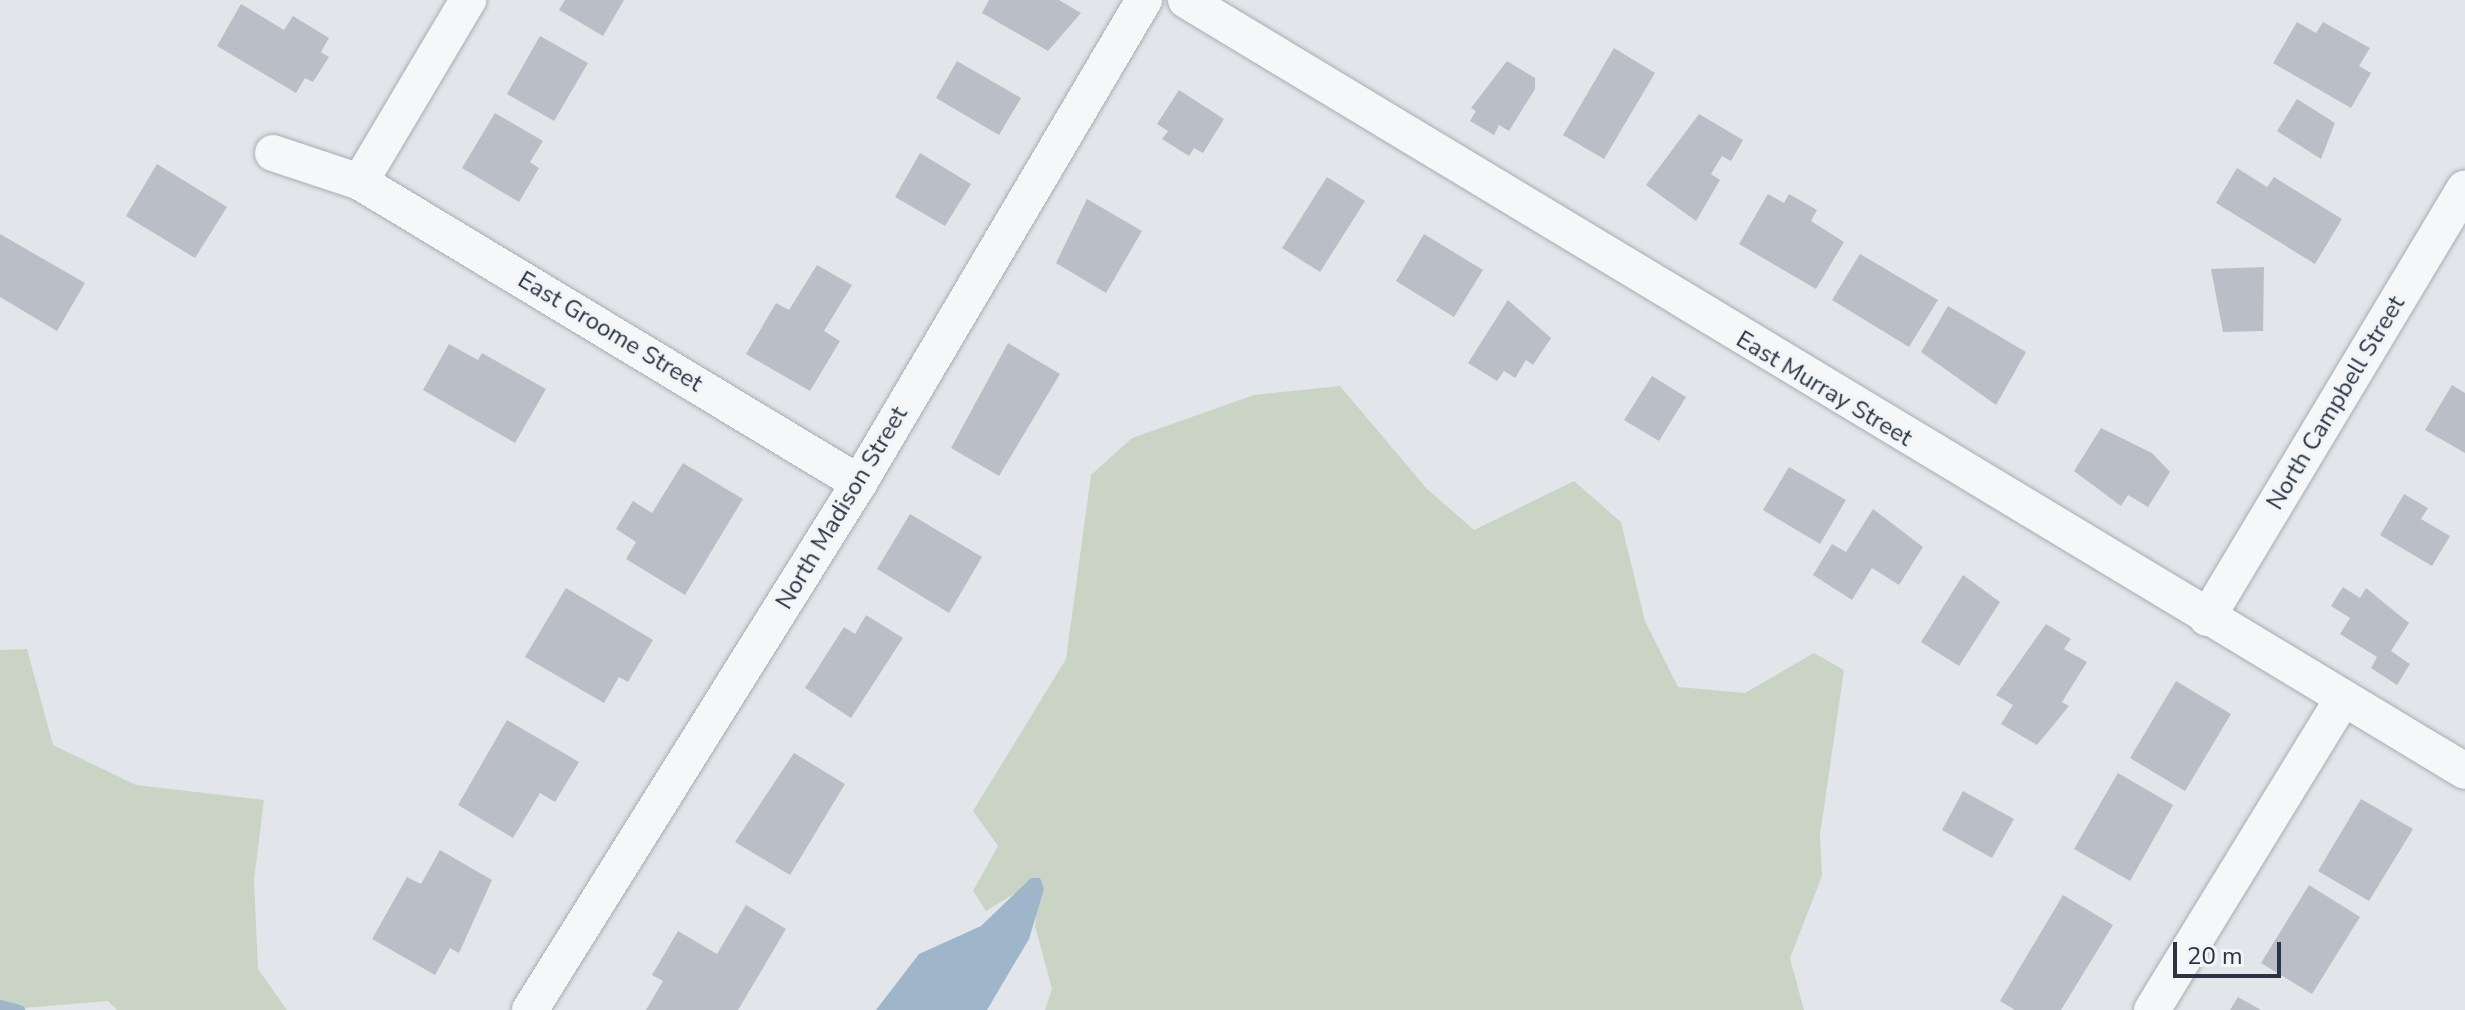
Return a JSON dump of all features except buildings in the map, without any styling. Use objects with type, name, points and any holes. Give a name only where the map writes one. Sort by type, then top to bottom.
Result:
[{"type":"street","points":[[360,182],[468,0]]},
{"type":"street","name":"North Madison Street","points":[[530,1010],[859,483],[1144,0]]},
{"type":"street","name":"East Murray Street","points":[[1186,0],[2465,771]]},
{"type":"street","name":"East Groome Street","points":[[273,153],[360,182],[859,483]]},
{"type":"street","name":"North Campbell Street","points":[[2207,618],[2465,188]]},
{"type":"street","points":[[2152,1010],[2343,698]]},
{"type":"green space","points":[[1340,386],[1427,489],[1474,530],[1574,481],[1621,522],[1645,621],[1678,687],[1745,693],[1814,653],[1844,670],[1820,835],[1822,876],[1790,958],[1804,1010],[1045,1010],[1052,989],[1035,926],[1040,878],[986,911],[973,891],[998,846],[973,811],[1066,659],[1091,475],[1132,438],[1254,395]]},
{"type":"green space","points":[[27,649],[53,745],[136,785],[264,800],[254,880],[258,969],[287,1010],[117,1010],[108,1001],[0,1010],[0,650]]},
{"type":"water","points":[[1031,878],[1040,878],[1044,889],[1029,939],[987,1010],[876,1010],[919,954],[981,926]]},
{"type":"waterway","points":[[0,1005],[19,1010]]}]
